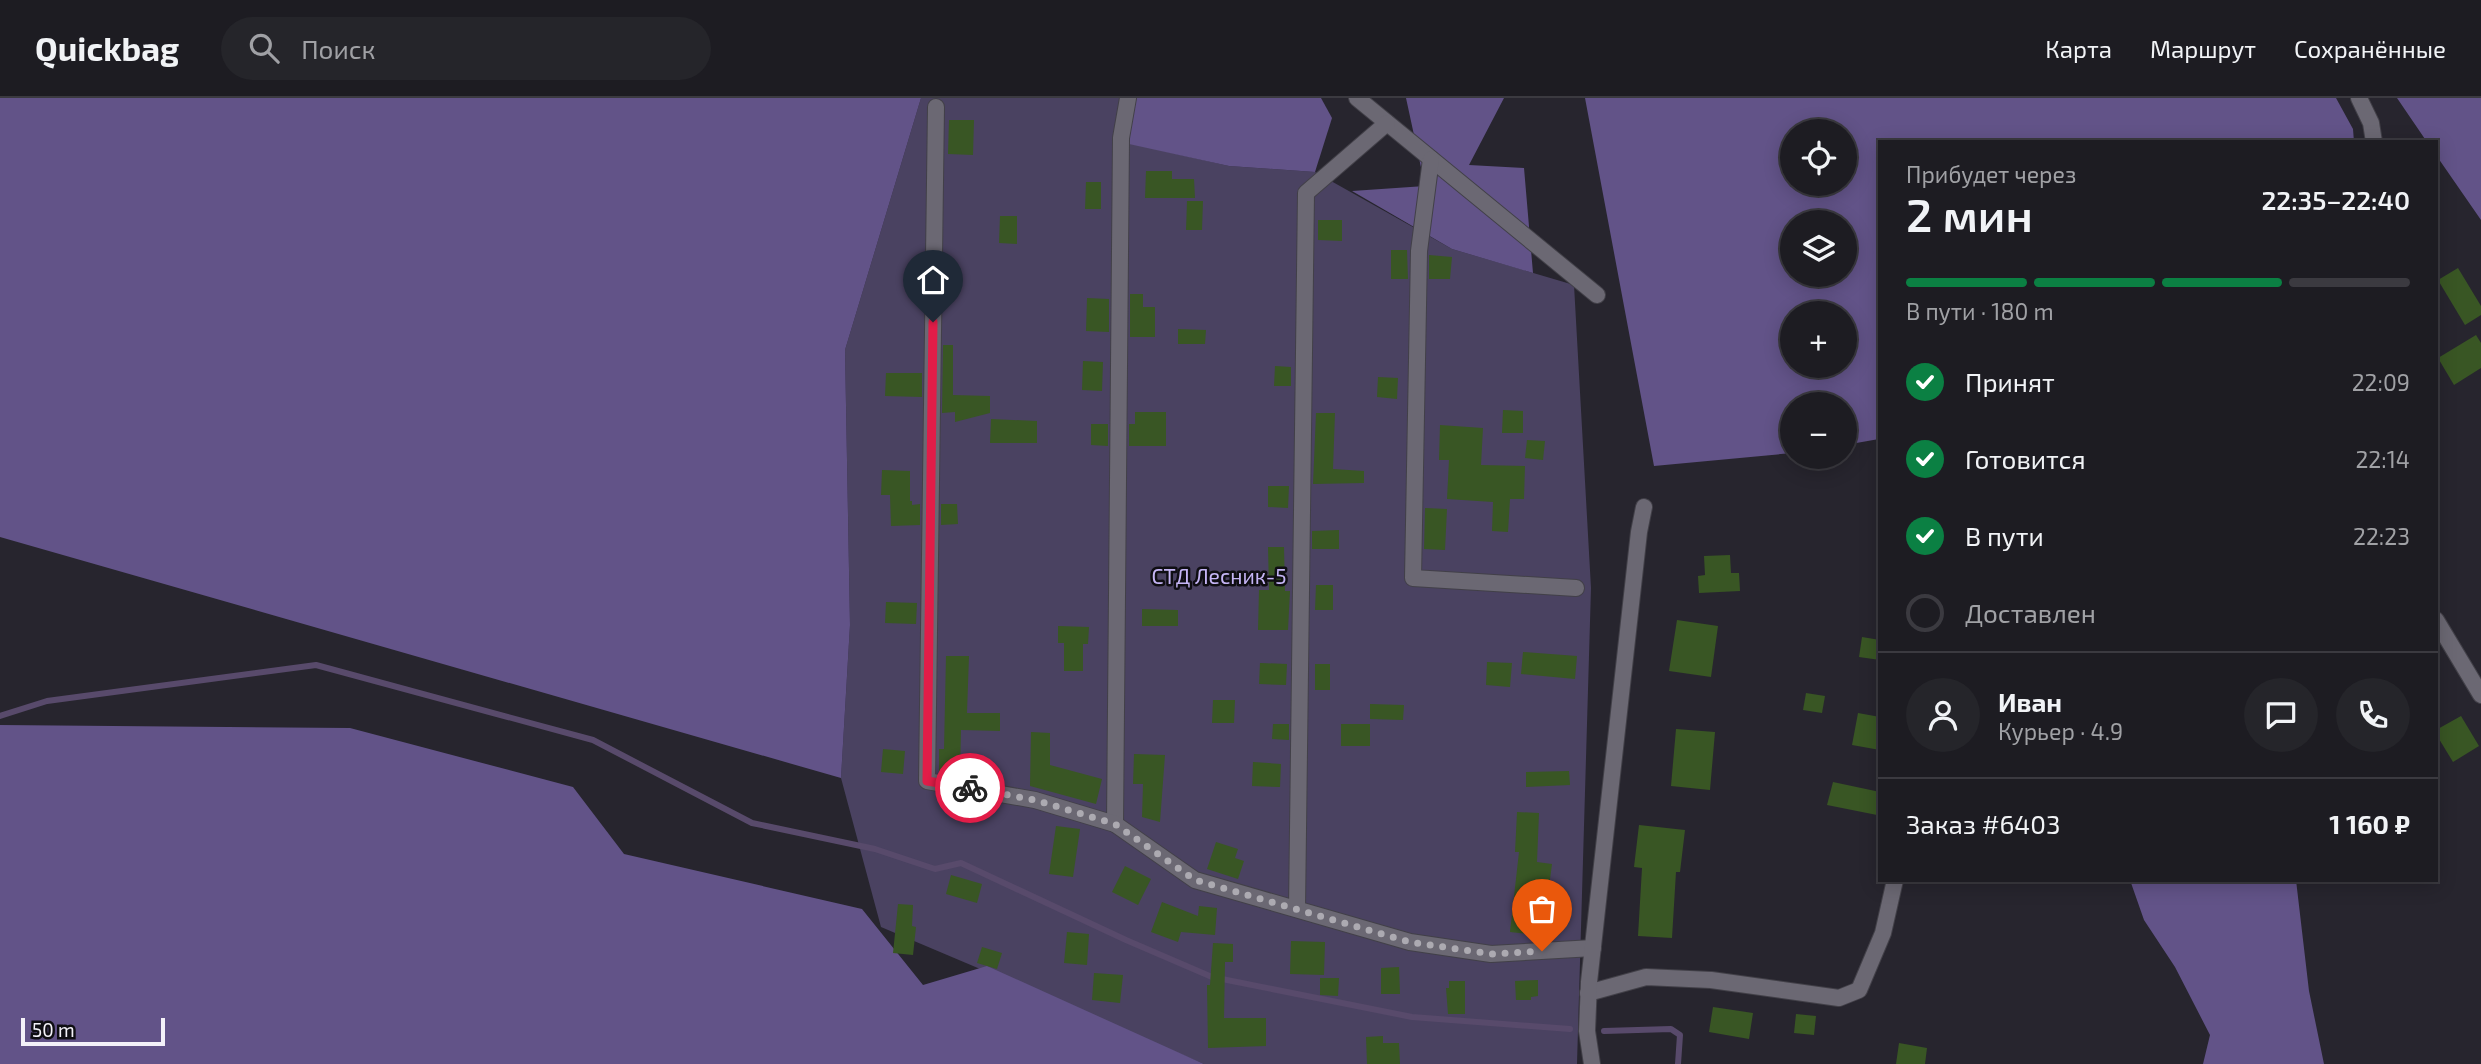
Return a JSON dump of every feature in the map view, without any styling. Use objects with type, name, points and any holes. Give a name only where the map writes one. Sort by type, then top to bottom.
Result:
[{"type":"street","points":[[1115,824],[1121,138],[1128,98]]},
{"type":"street","points":[[1357,98],[1597,296]]},
{"type":"street","points":[[2359,98],[2371,123],[2374,140]]},
{"type":"street","points":[[936,107],[927,781],[1035,800],[1115,824],[1195,880],[1410,942],[1491,954],[1593,948]]},
{"type":"street","points":[[1297,909],[1306,193],[1387,122]]},
{"type":"street","points":[[1431,159],[1419,251],[1413,578],[1576,588]]},
{"type":"street","points":[[1592,1064],[1587,1031],[1588,993],[1639,532],[1644,507]]},
{"type":"street","points":[[2438,623],[2481,695]]},
{"type":"street","points":[[1588,993],[1646,977],[1712,980],[1839,998],[1858,990],[1883,933],[1895,882]]},
{"type":"green space","name":"СТД Лесник-5","points":[[921,98],[1133,98],[1129,143],[1229,166],[1315,172],[1452,249],[1574,285],[1591,588],[1577,1064],[1204,1064],[881,927],[841,778],[850,625],[845,350]]},
{"type":"shaded area","points":[[0,98],[921,98],[845,350],[850,625],[841,778],[0,537]]},
{"type":"shaded area","points":[[1133,98],[1321,98],[1332,118],[1315,172],[1229,166],[1129,144]]},
{"type":"shaded area","points":[[1406,98],[1504,98],[1469,165],[1524,168],[1533,273],[1452,249],[1352,191],[1425,186]]},
{"type":"shaded area","points":[[1585,98],[2336,98],[2353,129],[2354,140],[1878,140],[1878,439],[1857,443],[1857,392],[1780,392],[1780,454],[1654,466]]},
{"type":"shaded area","points":[[2397,98],[2481,98],[2481,220],[2438,158],[2438,140],[2426,140]]},
{"type":"shaded area","points":[[0,725],[350,728],[573,787],[624,854],[862,909],[923,985],[987,966],[1204,1064],[0,1064]]},
{"type":"shaded area","points":[[2131,882],[2296,882],[2309,991],[2324,1064],[2203,1064],[2210,1035],[2175,967],[2144,920]]},
{"type":"building","points":[[949,120],[974,120],[973,155],[948,154]]},
{"type":"building","points":[[1146,171],[1172,171],[1172,179],[1194,179],[1195,198],[1145,198]]},
{"type":"building","points":[[1086,182],[1101,182],[1101,209],[1085,209]]},
{"type":"building","points":[[1187,201],[1203,201],[1202,230],[1186,230]]},
{"type":"building","points":[[1000,216],[1017,216],[1017,244],[999,243]]},
{"type":"building","points":[[1318,220],[1342,220],[1342,241],[1318,240]]},
{"type":"building","points":[[1391,250],[1407,250],[1408,279],[1391,279]]},
{"type":"building","points":[[1429,255],[1452,257],[1450,279],[1429,279]]},
{"type":"building","points":[[2458,268],[2481,306],[2481,315],[2465,325],[2438,280]]},
{"type":"building","points":[[1130,294],[1143,294],[1143,307],[1155,307],[1155,337],[1130,337]]},
{"type":"building","points":[[1087,298],[1109,299],[1109,332],[1086,331]]},
{"type":"building","points":[[1178,329],[1206,330],[1205,344],[1178,344]]},
{"type":"building","points":[[2476,335],[2481,343],[2481,368],[2454,385],[2438,358]]},
{"type":"building","points":[[943,345],[953,345],[953,395],[990,396],[990,413],[955,422],[955,412],[942,413]]},
{"type":"building","points":[[1083,361],[1103,362],[1102,391],[1082,390]]},
{"type":"building","points":[[1275,366],[1291,367],[1291,386],[1274,386]]},
{"type":"building","points":[[886,373],[922,373],[922,397],[885,396]]},
{"type":"building","points":[[1378,377],[1398,378],[1397,399],[1377,397]]},
{"type":"building","points":[[1503,410],[1523,411],[1523,433],[1502,433]]},
{"type":"building","points":[[1135,412],[1166,412],[1166,446],[1129,446],[1129,424],[1135,424]]},
{"type":"building","points":[[1316,413],[1335,413],[1333,469],[1364,471],[1364,483],[1313,484]]},
{"type":"building","points":[[991,419],[1037,421],[1037,443],[990,443]]},
{"type":"building","points":[[1091,424],[1108,424],[1108,446],[1091,445]]},
{"type":"building","points":[[1440,425],[1483,428],[1481,465],[1525,466],[1524,499],[1510,499],[1508,532],[1492,531],[1493,502],[1447,499],[1449,460],[1439,460]]},
{"type":"building","points":[[1527,440],[1545,441],[1543,460],[1525,458]]},
{"type":"building","points":[[882,470],[910,471],[910,501],[912,505],[920,504],[920,525],[891,526],[890,495],[881,495]]},
{"type":"building","points":[[1268,486],[1289,486],[1288,508],[1268,507]]},
{"type":"building","points":[[941,504],[957,504],[958,524],[941,525]]},
{"type":"building","points":[[1425,508],[1447,509],[1445,550],[1424,549]]},
{"type":"building","points":[[1339,530],[1339,549],[1312,549],[1312,531]]},
{"type":"building","points":[[1268,547],[1284,547],[1285,591],[1290,591],[1288,630],[1258,630],[1259,590],[1269,590]]},
{"type":"building","points":[[1730,555],[1731,573],[1739,573],[1740,591],[1699,593],[1698,576],[1705,575],[1704,556]]},
{"type":"building","points":[[1316,585],[1333,585],[1333,610],[1315,610]]},
{"type":"building","points":[[886,602],[917,603],[916,624],[885,623]]},
{"type":"building","points":[[1142,609],[1178,610],[1178,626],[1142,626]]},
{"type":"building","points":[[1677,620],[1718,626],[1711,677],[1669,671]]},
{"type":"building","points":[[1058,626],[1089,627],[1088,644],[1083,644],[1083,671],[1064,671],[1064,643],[1058,643]]},
{"type":"building","points":[[1862,637],[1878,640],[1878,660],[1859,657]]},
{"type":"building","points":[[1523,652],[1577,656],[1575,679],[1521,674]]},
{"type":"building","points":[[946,656],[969,656],[967,713],[1000,713],[1000,731],[961,730],[960,776],[939,772],[939,749],[944,749]]},
{"type":"building","points":[[1487,662],[1512,663],[1510,687],[1486,685]]},
{"type":"building","points":[[1260,663],[1287,664],[1286,685],[1259,684]]},
{"type":"building","points":[[1315,664],[1330,664],[1330,690],[1315,690]]},
{"type":"building","points":[[1806,693],[1825,696],[1822,713],[1803,710]]},
{"type":"building","points":[[1213,700],[1235,700],[1234,723],[1212,723]]},
{"type":"building","points":[[1370,704],[1404,705],[1403,720],[1370,719]]},
{"type":"building","points":[[1858,713],[1878,717],[1878,750],[1852,745]]},
{"type":"building","points":[[2461,716],[2479,746],[2453,762],[2438,737],[2438,729]]},
{"type":"building","points":[[1273,724],[1289,724],[1289,740],[1272,739]]},
{"type":"building","points":[[1341,724],[1370,724],[1370,746],[1341,746]]},
{"type":"building","points":[[1676,729],[1715,732],[1710,790],[1671,786]]},
{"type":"building","points":[[1031,732],[1050,733],[1050,765],[1102,779],[1096,804],[1030,786]]},
{"type":"building","points":[[883,749],[905,751],[903,774],[881,772]]},
{"type":"building","points":[[1134,754],[1165,755],[1160,822],[1142,817],[1143,784],[1133,784]]},
{"type":"building","points":[[1253,762],[1281,764],[1280,787],[1252,786]]},
{"type":"building","points":[[1569,771],[1570,785],[1526,787],[1526,772]]},
{"type":"building","points":[[1833,782],[1878,792],[1877,815],[1827,805]]},
{"type":"building","points":[[1517,812],[1539,813],[1537,862],[1552,864],[1545,918],[1530,916],[1528,934],[1510,932],[1519,852],[1515,852]]},
{"type":"building","points":[[1639,825],[1685,830],[1680,872],[1676,872],[1672,938],[1638,936],[1642,868],[1634,867]]},
{"type":"building","points":[[1056,826],[1080,829],[1073,877],[1049,874]]},
{"type":"building","points":[[1216,842],[1238,849],[1235,858],[1244,861],[1238,879],[1207,869]]},
{"type":"building","points":[[1125,866],[1151,879],[1138,905],[1112,892]]},
{"type":"building","points":[[951,875],[982,884],[977,903],[946,894]]},
{"type":"building","points":[[1162,902],[1198,916],[1199,906],[1217,908],[1215,935],[1181,932],[1178,942],[1151,932]]},
{"type":"building","points":[[898,904],[913,905],[912,926],[916,927],[913,955],[893,953]]},
{"type":"building","points":[[1067,932],[1089,934],[1087,965],[1064,963]]},
{"type":"building","points":[[1291,941],[1325,942],[1324,975],[1290,974]]},
{"type":"building","points":[[1213,943],[1233,944],[1233,962],[1225,962],[1224,1018],[1266,1018],[1266,1046],[1208,1048],[1207,985],[1210,985]]},
{"type":"building","points":[[982,947],[1002,953],[997,969],[977,963]]},
{"type":"building","points":[[1399,967],[1400,994],[1381,994],[1381,968]]},
{"type":"building","points":[[1094,973],[1123,975],[1120,1003],[1092,1000]]},
{"type":"building","points":[[1320,978],[1339,978],[1338,996],[1320,995]]},
{"type":"building","points":[[1538,980],[1538,996],[1531,997],[1531,1000],[1516,1000],[1515,981]]},
{"type":"building","points":[[1449,981],[1465,981],[1465,1014],[1448,1014],[1446,988],[1449,988]]},
{"type":"building","points":[[1713,1007],[1753,1013],[1749,1039],[1709,1032]]},
{"type":"building","points":[[1796,1014],[1816,1016],[1814,1035],[1794,1033]]},
{"type":"building","points":[[1383,1036],[1383,1043],[1399,1043],[1400,1064],[1367,1064],[1366,1037]]},
{"type":"building","points":[[1899,1043],[1927,1048],[1925,1064],[1896,1064]]},
{"type":"waterway","points":[[0,716],[47,701],[316,665],[593,740],[752,823],[875,849],[935,869],[961,863],[1212,977],[1412,1017],[1570,1029]]},
{"type":"waterway","points":[[1604,1031],[1671,1029],[1680,1035],[1678,1064]]},
{"type":"way so far","points":[[970,788],[1035,800],[1115,824],[1195,880],[1410,942],[1491,954],[1542,951]]},
{"type":"route","points":[[933,322],[927,781],[970,788]]}]
